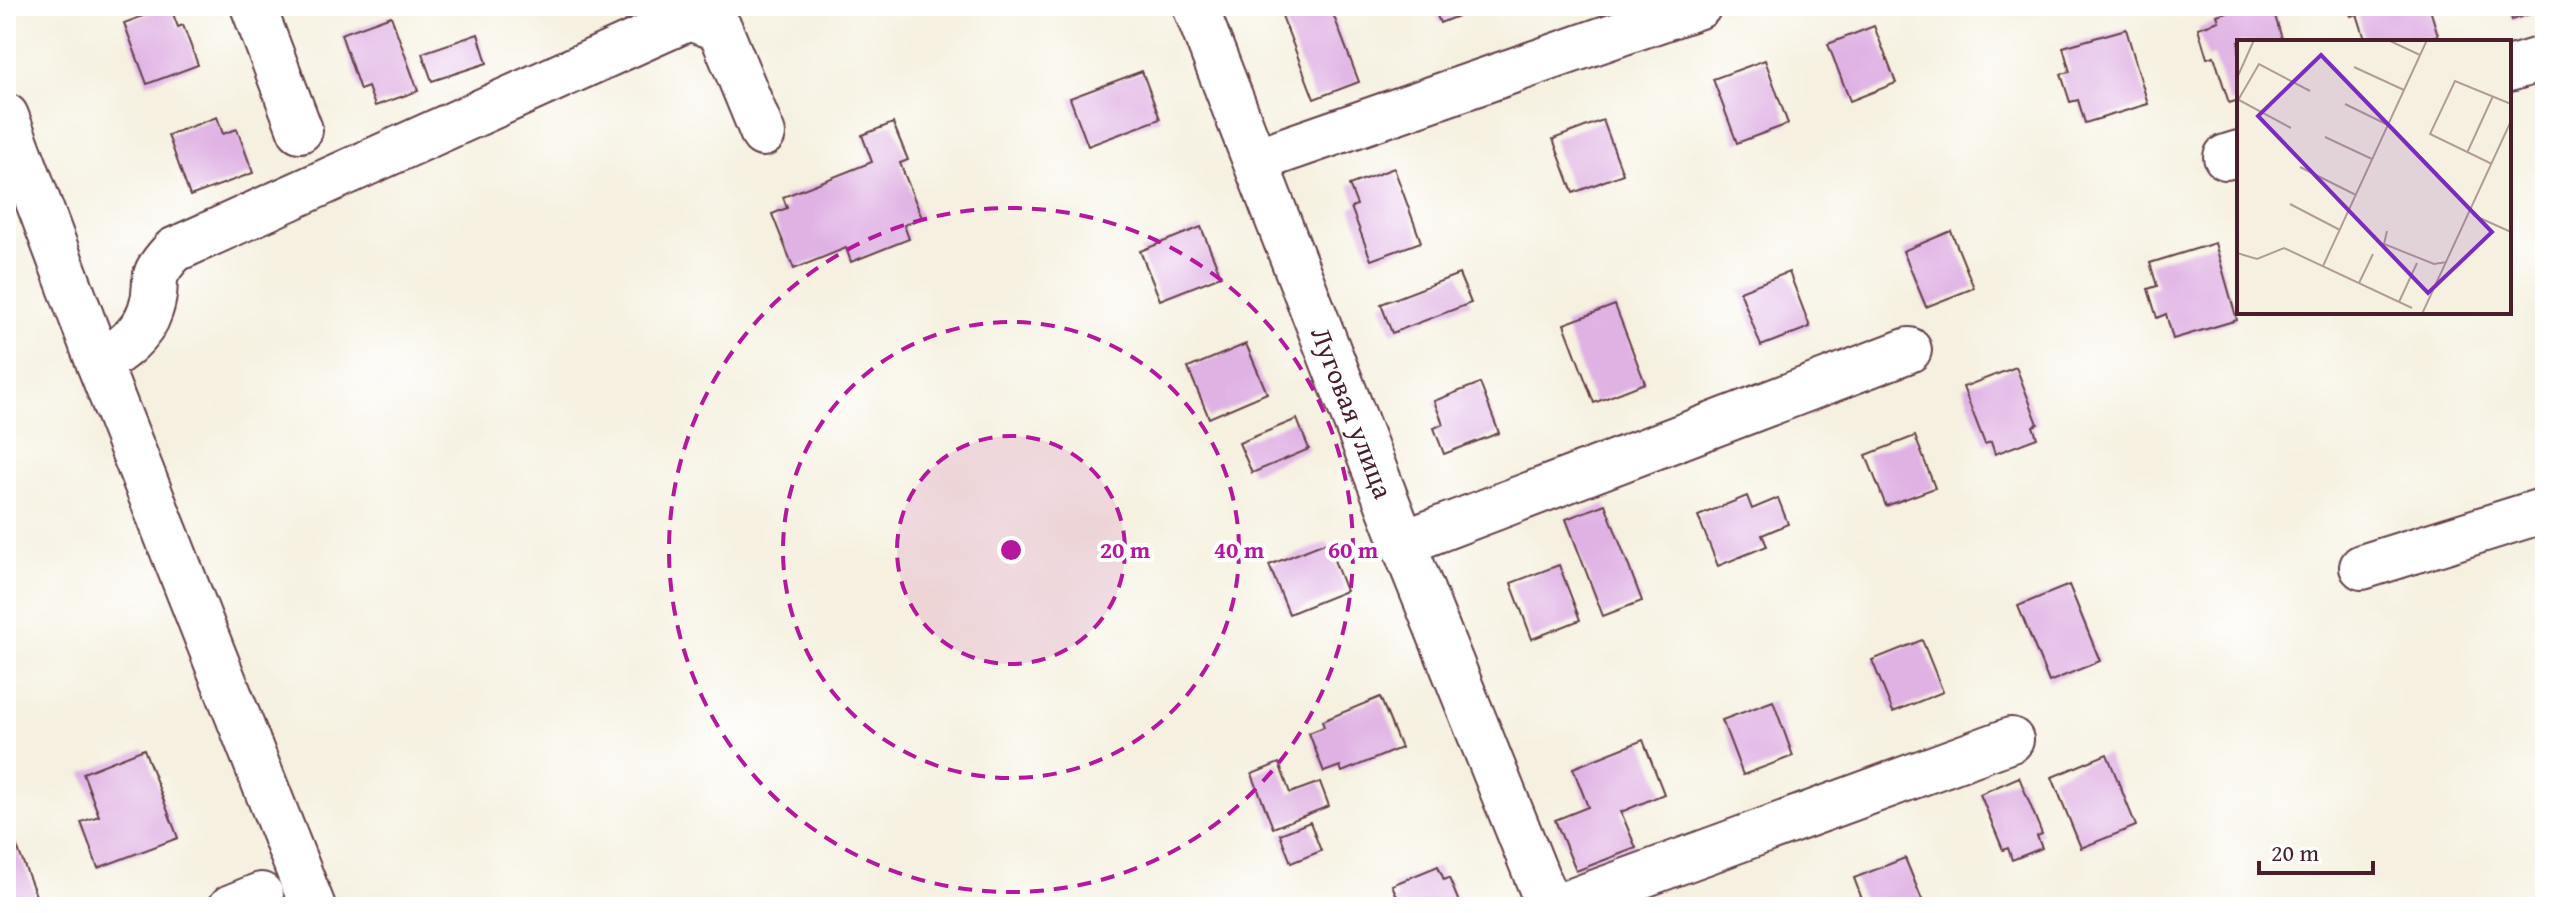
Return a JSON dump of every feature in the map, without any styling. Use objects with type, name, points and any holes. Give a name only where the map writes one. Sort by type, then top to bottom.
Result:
[{"type":"street","points":[[253,6],[300,130]]},
{"type":"street","name":"Луговая улица","points":[[1195,6],[1403,543],[1549,907]]},
{"type":"street","points":[[1256,160],[1699,6]]},
{"type":"street","points":[[99,364],[129,344],[150,311],[154,271],[174,250],[689,18],[720,29],[763,134]]},
{"type":"street","points":[[2511,68],[2545,58]]},
{"type":"street","points":[[6,116],[99,364],[313,907]]},
{"type":"street","points":[[1403,543],[1909,350]]},
{"type":"street","points":[[2362,567],[2545,510]]},
{"type":"street","points":[[1556,907],[2011,740]]},
{"type":"building","points":[[170,6],[178,27],[183,25],[198,65],[147,84],[124,23]]},
{"type":"building","points":[[1300,6],[1330,6],[1359,82],[1314,99],[1281,13]]},
{"type":"building","points":[[1433,6],[1483,6],[1440,23]]},
{"type":"building","points":[[2247,6],[2251,11],[2272,6],[2282,40],[2237,40],[2237,101],[2229,103],[2214,56],[2207,58],[2198,28],[2219,21],[2217,15]]},
{"type":"building","points":[[2347,6],[2429,6],[2438,35],[2421,40],[2365,40],[2357,14],[2351,16]]},
{"type":"building","points":[[2508,6],[2545,6],[2545,9],[2512,20]]},
{"type":"building","points":[[391,16],[418,91],[375,106],[368,87],[360,90],[341,34]]},
{"type":"building","points":[[1874,26],[1896,83],[1850,101],[1828,44]]},
{"type":"building","points":[[2126,29],[2148,104],[2085,123],[2078,100],[2070,102],[2061,74],[2070,72],[2063,47]]},
{"type":"building","points":[[478,34],[487,63],[432,81],[422,53]]},
{"type":"building","points":[[1765,60],[1788,124],[1737,143],[1713,79]]},
{"type":"building","points":[[1142,71],[1160,119],[1088,146],[1070,98]]},
{"type":"building","points":[[217,117],[223,134],[237,129],[253,173],[190,196],[168,135]]},
{"type":"building","points":[[1603,120],[1623,174],[1573,193],[1553,139]]},
{"type":"building","points":[[893,123],[908,160],[900,163],[922,218],[904,225],[909,239],[851,262],[846,248],[794,269],[772,214],[787,208],[783,197],[872,162],[862,135]]},
{"type":"building","points":[[1394,168],[1421,242],[1371,260],[1351,207],[1357,205],[1349,185]]},
{"type":"building","points":[[1201,227],[1221,276],[1160,300],[1140,251]]},
{"type":"building","points":[[1951,231],[1974,288],[1926,307],[1903,251]]},
{"type":"building","points":[[2215,243],[2237,320],[2173,339],[2166,314],[2157,318],[2148,289],[2157,286],[2150,263]]},
{"type":"building","points":[[1789,272],[1810,327],[1761,346],[1740,291]]},
{"type":"building","points":[[1459,274],[1471,303],[1392,333],[1381,304]]},
{"type":"building","points":[[1615,305],[1645,383],[1594,403],[1564,324]]},
{"type":"building","points":[[1246,344],[1267,393],[1209,418],[1188,368]]},
{"type":"building","points":[[2016,367],[2038,424],[2033,426],[2037,438],[1995,454],[1991,442],[1985,444],[1963,387]]},
{"type":"building","points":[[1480,383],[1499,433],[1444,454],[1434,428],[1443,424],[1434,401]]},
{"type":"building","points":[[1297,419],[1309,449],[1252,473],[1239,443]]},
{"type":"building","points":[[1915,436],[1935,488],[1886,506],[1866,455]]},
{"type":"building","points":[[1747,496],[1752,509],[1778,498],[1788,524],[1762,535],[1767,546],[1718,566],[1698,516]]},
{"type":"building","points":[[1605,504],[1642,601],[1603,616],[1566,519]]},
{"type":"building","points":[[1327,542],[1346,591],[1289,614],[1269,565]]},
{"type":"building","points":[[1559,565],[1580,620],[1532,639],[1511,583]]},
{"type":"building","points":[[2069,585],[2100,661],[2049,682],[2018,606]]},
{"type":"building","points":[[1922,640],[1943,692],[1893,712],[1872,660]]},
{"type":"building","points":[[1380,697],[1401,748],[1342,772],[1340,766],[1324,772],[1309,733],[1324,727],[1322,721]]},
{"type":"building","points":[[1773,701],[1793,756],[1743,775],[1722,720]]},
{"type":"building","points":[[1643,740],[1664,794],[1621,812],[1636,848],[1576,871],[1555,820],[1588,807],[1573,768]]},
{"type":"building","points":[[144,749],[178,838],[98,868],[81,822],[99,816],[83,773]]},
{"type":"building","points":[[2107,754],[2136,826],[2081,848],[2052,777]]},
{"type":"building","points":[[1279,763],[1290,793],[1320,782],[1329,806],[1273,828],[1252,774]]},
{"type":"building","points":[[2019,777],[2042,834],[2037,836],[2042,848],[2012,860],[2008,848],[2003,850],[1980,794]]},
{"type":"building","points":[[1310,822],[1321,851],[1291,863],[1280,834]]},
{"type":"building","points":[[16,844],[37,898],[6,907],[6,848]]},
{"type":"building","points":[[1905,858],[1925,907],[1865,907],[1854,878]]},
{"type":"building","points":[[1438,866],[1444,880],[1449,878],[1461,907],[1395,907],[1392,901],[1398,899],[1392,885]]}]
